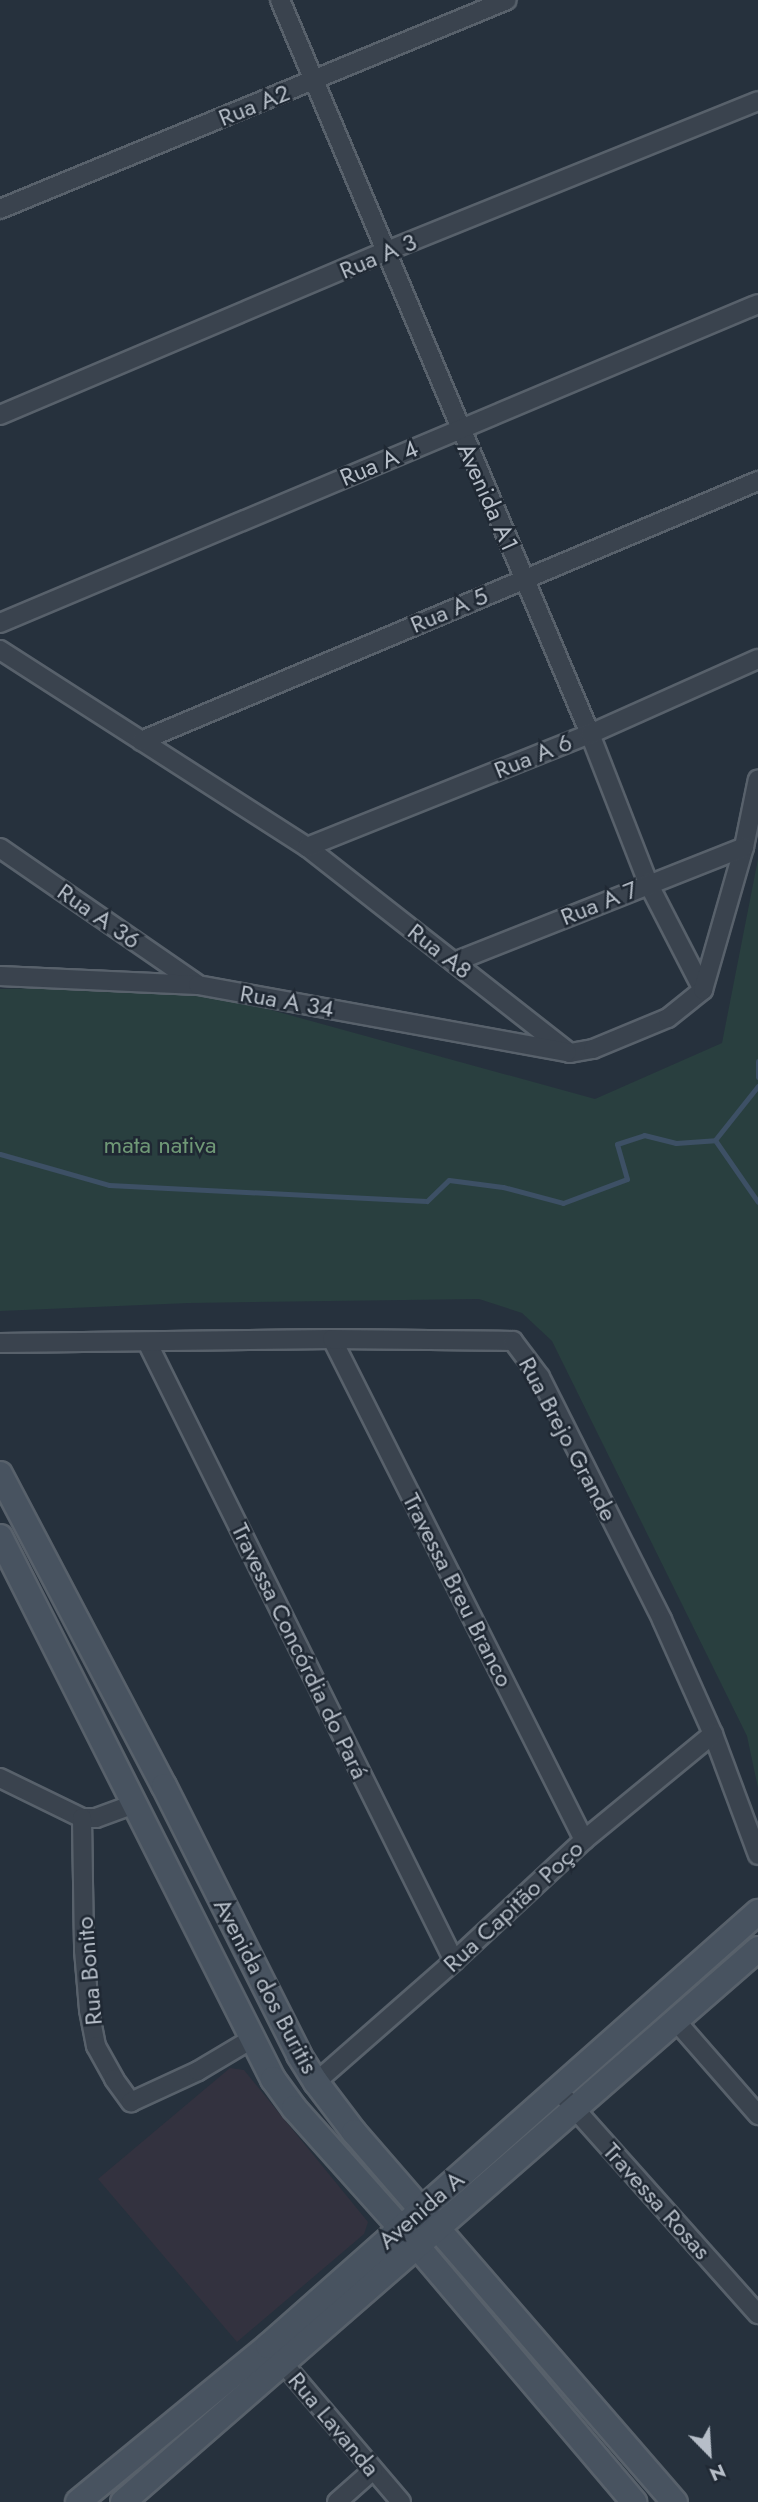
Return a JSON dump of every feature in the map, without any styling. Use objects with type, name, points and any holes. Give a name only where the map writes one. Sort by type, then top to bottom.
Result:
[{"type":"main road","name":"Avenida dos Buritis","points":[[0,1474],[164,1786],[299,2056],[316,2082],[354,2132],[676,2502]]},
{"type":"main road","name":"Avenida dos Buritis","points":[[0,1537],[273,2079],[294,2108],[417,2246],[634,2502]]},
{"type":"main road","name":"Avenida A","points":[[78,2502],[417,2246],[430,2219],[557,2088],[758,1912]]},
{"type":"main road","name":"Avenida A","points":[[123,2502],[400,2228],[430,2219],[574,2108],[758,1949]]},
{"type":"street","name":"Avenida A1","points":[[280,0],[590,734],[648,883],[703,990]]},
{"type":"street","name":"Rua A2","points":[[0,209],[507,0]]},
{"type":"street","name":"Rua A 3","points":[[0,415],[387,251],[758,101]]},
{"type":"street","name":"Rua A 4","points":[[0,623],[758,304]]},
{"type":"street","name":"Rua A 5","points":[[141,741],[758,481]]},
{"type":"street","name":"Rua A8","points":[[0,650],[307,847],[570,1053]]},
{"type":"street","name":"Rua A 6","points":[[307,847],[590,734],[758,659]]},
{"type":"street","points":[[570,1053],[593,1049],[668,1018],[703,990],[744,847],[758,779]]},
{"type":"street","name":"Rua A 7","points":[[454,962],[744,847]]},
{"type":"street","name":"Rua A 36","points":[[0,848],[198,985]]},
{"type":"street","name":"Rua A 34","points":[[0,976],[198,985],[570,1053]]},
{"type":"street","name":"Rua Brejo Grande","points":[[0,1343],[332,1339],[513,1341],[540,1377],[662,1620],[713,1734],[758,1855]]},
{"type":"street","name":"Travessa Breu Branco","points":[[332,1339],[584,1840]]},
{"type":"street","name":"Travessa Concórdia do Pará","points":[[147,1342],[454,1961]]},
{"type":"street","name":"Rua Capitão Poço","points":[[316,2082],[454,1961],[584,1840],[713,1734]]},
{"type":"street","points":[[0,1778],[82,1818],[96,1818],[134,1804]]},
{"type":"street","name":"Rua Bonito","points":[[82,1818],[87,2001],[96,2046],[125,2095],[131,2102],[162,2090],[252,2039]]},
{"type":"street","points":[[676,2021],[758,2115]]},
{"type":"street","name":"Travessa Rosas","points":[[557,2088],[758,2314]]},
{"type":"street","name":"Rua Lavanda","points":[[275,2354],[401,2502]]},
{"type":"street","points":[[337,2502],[373,2470]]},
{"type":"shaded area","points":[[230,2068],[244,2070],[368,2222],[364,2234],[237,2342],[98,2179]]},
{"type":"green space","name":"mata nativa","points":[[758,859],[758,1788],[747,1736],[552,1341],[522,1313],[479,1299],[189,1303],[0,1311],[0,989],[180,985],[595,1099],[722,1043]]},
{"type":"waterway","points":[[758,1061],[758,1077]]},
{"type":"waterway","points":[[0,1154],[109,1185],[427,1201],[449,1180],[503,1187],[563,1203],[627,1179],[617,1144],[644,1135],[676,1143],[715,1140],[758,1086]]},
{"type":"waterway","points":[[715,1140],[758,1202]]}]
